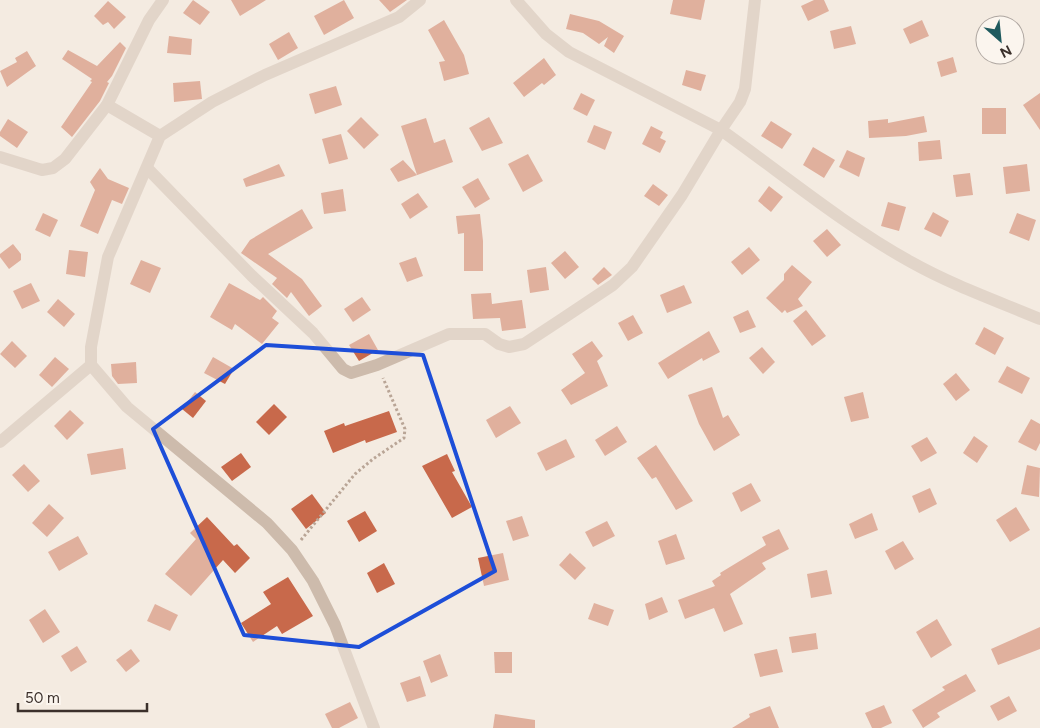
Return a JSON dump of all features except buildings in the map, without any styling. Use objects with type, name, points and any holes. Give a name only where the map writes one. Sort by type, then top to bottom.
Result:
[{"type":"street","points":[[0,158],[42,170],[53,168],[64,159],[107,105],[149,20],[163,0]]},
{"type":"street","points":[[374,728],[335,625],[313,581],[292,550],[267,523],[127,407],[92,365],[92,347],[108,257],[160,136],[212,102],[264,76],[399,17],[420,0]]},
{"type":"street","points":[[516,0],[546,34],[569,52],[721,130],[842,220],[910,262],[964,288],[1040,319]]},
{"type":"street","points":[[147,168],[252,276],[313,333],[343,370],[359,372],[449,334],[485,334],[499,344],[509,347],[524,344],[606,290],[632,266],[682,195],[740,102],[745,89],[755,0]]},
{"type":"street","points":[[107,105],[160,136]]},
{"type":"street","points":[[0,442],[92,365]]},
{"type":"path","points":[[292,550],[355,474],[404,438],[405,429],[377,365]]},
{"type":"highlighted area","points":[[266,345],[423,355],[495,571],[359,647],[244,635],[153,429]]}]
